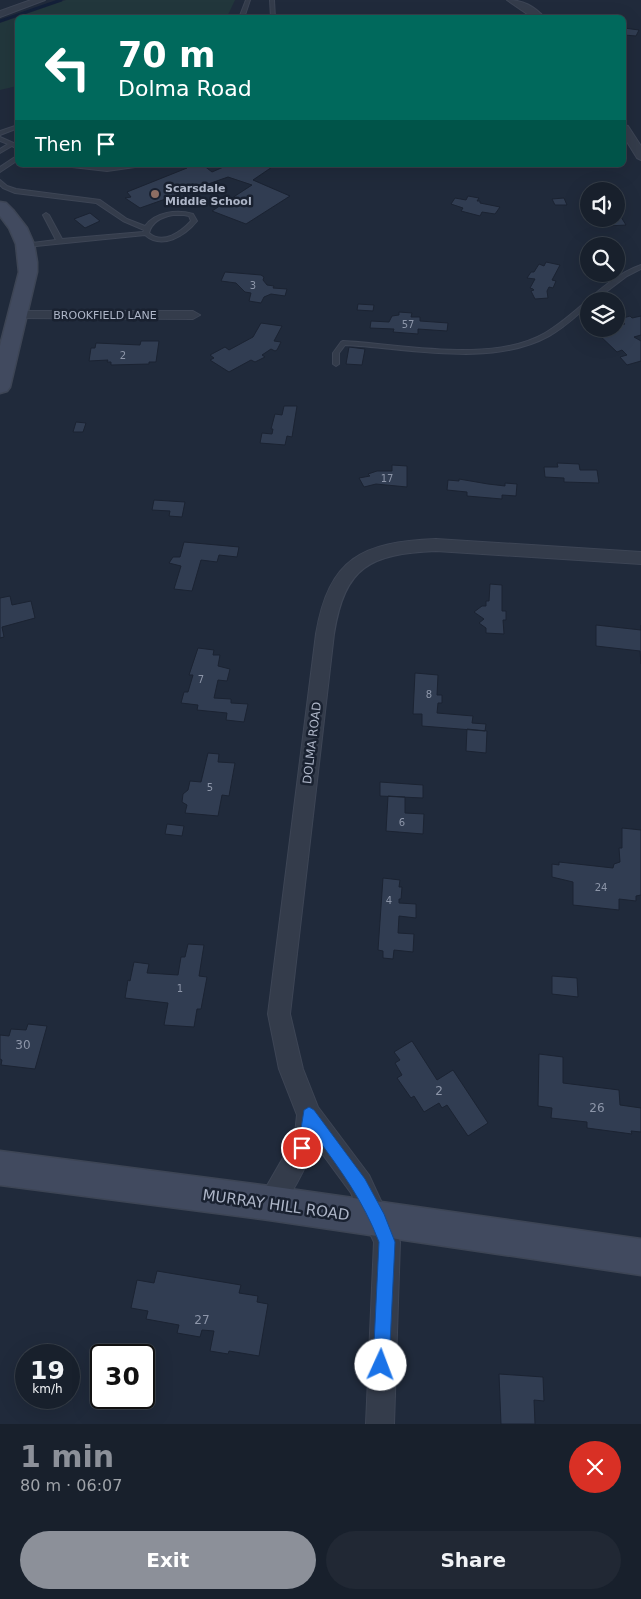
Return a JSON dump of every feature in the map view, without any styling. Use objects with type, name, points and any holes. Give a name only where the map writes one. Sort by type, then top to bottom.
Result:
[{"type":"street","points":[[1,13],[14,6],[18,0]]},
{"type":"street","points":[[1,13],[40,0]]},
{"type":"street","points":[[512,0],[536,15]]},
{"type":"street","points":[[626,131],[641,156]]},
{"type":"street","points":[[0,207],[14,220],[26,245],[28,272],[0,387]]},
{"type":"street","name":"BROOKFIELD LANE","points":[[18,315],[193,315]]},
{"type":"street","name":"DOLMA ROAD","points":[[269,1203],[296,1160],[307,1136],[309,1115],[291,1068],[279,1014],[325,634],[331,601],[339,586],[360,562],[388,549],[408,546],[436,545],[641,558]]},
{"type":"street","points":[[309,1115],[360,1184],[387,1242],[380,1424]]},
{"type":"street","name":"MURRAY HILL ROAD","points":[[0,1168],[269,1203],[641,1256]]},
{"type":"lane","points":[[242,15],[248,0]]},
{"type":"lane","points":[[272,0],[273,15]]},
{"type":"lane","points":[[0,133],[15,127]]},
{"type":"lane","points":[[0,139],[15,145]]},
{"type":"lane","points":[[0,151],[15,145]]},
{"type":"lane","points":[[0,170],[15,159]]},
{"type":"lane","points":[[90,167],[107,169],[121,167]]},
{"type":"lane","points":[[0,182],[5,187],[15,191],[98,201],[125,220],[146,230],[154,238],[169,238],[187,229],[194,221],[194,218],[184,213],[166,214],[153,222],[146,230],[126,236],[59,240],[26,245]]},
{"type":"lane","points":[[46,215],[59,240]]},
{"type":"lane","points":[[603,292],[625,275],[641,267]]},
{"type":"lane","points":[[336,364],[336,353],[343,343],[411,349],[475,351],[511,348],[545,335],[580,309]]},
{"type":"green space","points":[[66,0],[235,0],[228,15],[23,15]]},
{"type":"green space","points":[[15,18],[15,86],[0,90],[0,23]]},
{"type":"building","points":[[626,28],[639,30],[636,36],[626,35]]},
{"type":"building","name":"Scarsdale Middle School","points":[[185,167],[206,167],[212,172],[223,167],[272,167],[253,180],[290,196],[246,224],[212,211],[252,185],[228,177],[140,208],[125,198],[131,197],[127,192],[187,168]]},
{"type":"building","points":[[468,196],[479,198],[477,201],[480,201],[480,203],[500,207],[495,214],[482,212],[480,216],[461,211],[463,208],[451,204],[455,198],[466,200]]},
{"type":"building","points":[[564,198],[567,205],[555,205],[552,199]]},
{"type":"building","points":[[90,213],[100,221],[85,228],[74,219]]},
{"type":"building","points":[[546,262],[560,265],[552,280],[556,281],[553,288],[549,287],[547,291],[548,298],[535,299],[531,291],[534,290],[530,288],[535,279],[527,278],[539,264],[544,266]]},
{"type":"building","points":[[225,272],[261,275],[264,277],[263,280],[267,285],[274,286],[273,288],[287,289],[285,296],[271,294],[264,297],[261,303],[249,301],[251,293],[245,292],[236,283],[221,281]]},
{"type":"building","points":[[358,304],[374,305],[373,311],[357,310]]},
{"type":"building","points":[[399,312],[412,313],[411,317],[420,317],[420,321],[448,323],[447,331],[418,329],[418,334],[393,332],[394,329],[370,328],[371,321],[389,322],[392,316],[399,315]]},
{"type":"building","points":[[641,316],[641,335],[634,337],[641,341],[641,361],[627,365],[620,357],[627,355],[622,350],[617,352],[601,337],[625,337],[625,318]]},
{"type":"building","points":[[261,323],[282,326],[274,341],[281,342],[277,350],[271,349],[262,355],[265,357],[255,362],[251,360],[229,372],[210,360],[214,358],[210,355],[225,347],[229,350],[253,337]]},
{"type":"building","points":[[141,341],[159,341],[156,362],[149,362],[149,364],[111,365],[111,362],[107,362],[108,360],[89,361],[91,348],[95,348],[96,343],[140,345]]},
{"type":"building","points":[[349,347],[365,349],[362,365],[346,364]]},
{"type":"building","points":[[284,406],[297,406],[292,437],[287,436],[285,445],[260,443],[262,433],[272,434],[273,429],[271,429],[275,414],[282,415]]},
{"type":"building","points":[[76,422],[86,423],[83,432],[73,432]]},
{"type":"building","points":[[557,463],[579,464],[580,470],[597,470],[599,483],[564,482],[564,478],[545,477],[544,467],[558,467]]},
{"type":"building","points":[[392,465],[407,466],[407,487],[376,484],[364,487],[359,478],[370,476],[368,474],[377,471],[392,471]]},
{"type":"building","points":[[459,479],[505,486],[505,483],[517,484],[516,496],[502,495],[502,499],[467,496],[467,492],[447,490],[448,480],[459,481]]},
{"type":"building","points":[[154,500],[185,502],[182,517],[169,516],[170,511],[152,510]]},
{"type":"building","points":[[184,542],[239,547],[237,557],[219,555],[217,562],[201,560],[192,591],[174,589],[181,566],[169,563],[173,557],[180,557]]},
{"type":"building","points":[[490,584],[502,585],[502,611],[506,611],[506,620],[503,620],[504,634],[486,633],[486,628],[479,623],[484,619],[474,612],[482,606],[486,606],[486,601],[489,601]]},
{"type":"building","points":[[10,596],[12,605],[31,601],[35,618],[2,627],[4,637],[0,638],[0,598]]},
{"type":"building","points":[[596,625],[641,630],[641,664],[640,651],[596,646]]},
{"type":"building","points":[[198,648],[214,650],[213,655],[220,655],[218,666],[230,669],[227,681],[218,680],[214,698],[231,699],[231,703],[248,704],[244,722],[226,720],[227,713],[197,710],[198,705],[181,703],[184,692],[188,692],[193,675],[189,675]]},
{"type":"building","points":[[415,673],[438,675],[437,695],[442,695],[442,703],[438,703],[437,713],[473,716],[472,723],[486,724],[485,731],[422,726],[422,714],[413,714]]},
{"type":"building","points":[[467,729],[487,731],[486,753],[466,751]]},
{"type":"building","points":[[208,753],[219,754],[218,762],[235,763],[229,796],[222,795],[218,816],[185,813],[187,805],[182,802],[183,794],[188,790],[190,781],[201,782]]},
{"type":"building","points":[[380,782],[423,785],[423,798],[380,796]]},
{"type":"building","points":[[388,796],[405,797],[405,813],[424,814],[423,834],[386,831]]},
{"type":"building","points":[[167,824],[184,826],[182,836],[165,834]]},
{"type":"building","points":[[622,828],[641,830],[641,895],[636,896],[636,901],[619,899],[619,910],[573,905],[573,882],[552,877],[552,864],[559,865],[559,862],[613,868],[614,864],[620,862],[619,848],[622,848]]},
{"type":"building","points":[[383,878],[400,880],[399,887],[402,887],[399,903],[416,904],[416,918],[399,916],[398,933],[414,934],[413,952],[394,950],[393,959],[383,958],[383,951],[378,950]]},
{"type":"building","points":[[188,944],[204,945],[199,976],[207,977],[201,1009],[197,1009],[194,1027],[164,1025],[168,1003],[125,998],[128,980],[130,981],[134,962],[149,964],[147,973],[178,975],[181,957],[185,957]]},
{"type":"building","points":[[552,976],[577,978],[578,997],[552,994]]},
{"type":"building","points":[[28,1024],[47,1026],[35,1069],[1,1065],[0,1035],[9,1036],[11,1029],[26,1030]]},
{"type":"building","points":[[412,1041],[437,1080],[453,1070],[488,1123],[468,1136],[447,1105],[442,1108],[439,1103],[424,1112],[414,1096],[411,1098],[397,1078],[402,1075],[395,1063],[400,1060],[394,1052]]},
{"type":"building","points":[[539,1054],[563,1057],[563,1083],[619,1090],[620,1105],[641,1108],[641,1132],[631,1131],[632,1134],[587,1128],[587,1122],[551,1118],[552,1108],[538,1106]]},
{"type":"building","points":[[157,1271],[241,1285],[239,1293],[258,1296],[257,1302],[268,1304],[259,1356],[229,1351],[228,1354],[210,1351],[214,1331],[202,1330],[200,1337],[177,1333],[179,1325],[146,1319],[148,1311],[131,1308],[137,1280],[154,1283]]},
{"type":"building","points":[[499,1374],[543,1377],[544,1401],[534,1400],[535,1424],[501,1424]]},
{"type":"waterway","points":[[17,15],[61,0]]},
{"type":"waterway","points":[[0,21],[15,16]]},
{"type":"place","name":"Scarsdale Middle School","points":[[155,194]]},
{"type":"route","points":[[302,1148],[307,1136],[309,1115],[324,1138],[360,1184],[387,1242],[381,1365]]}]
